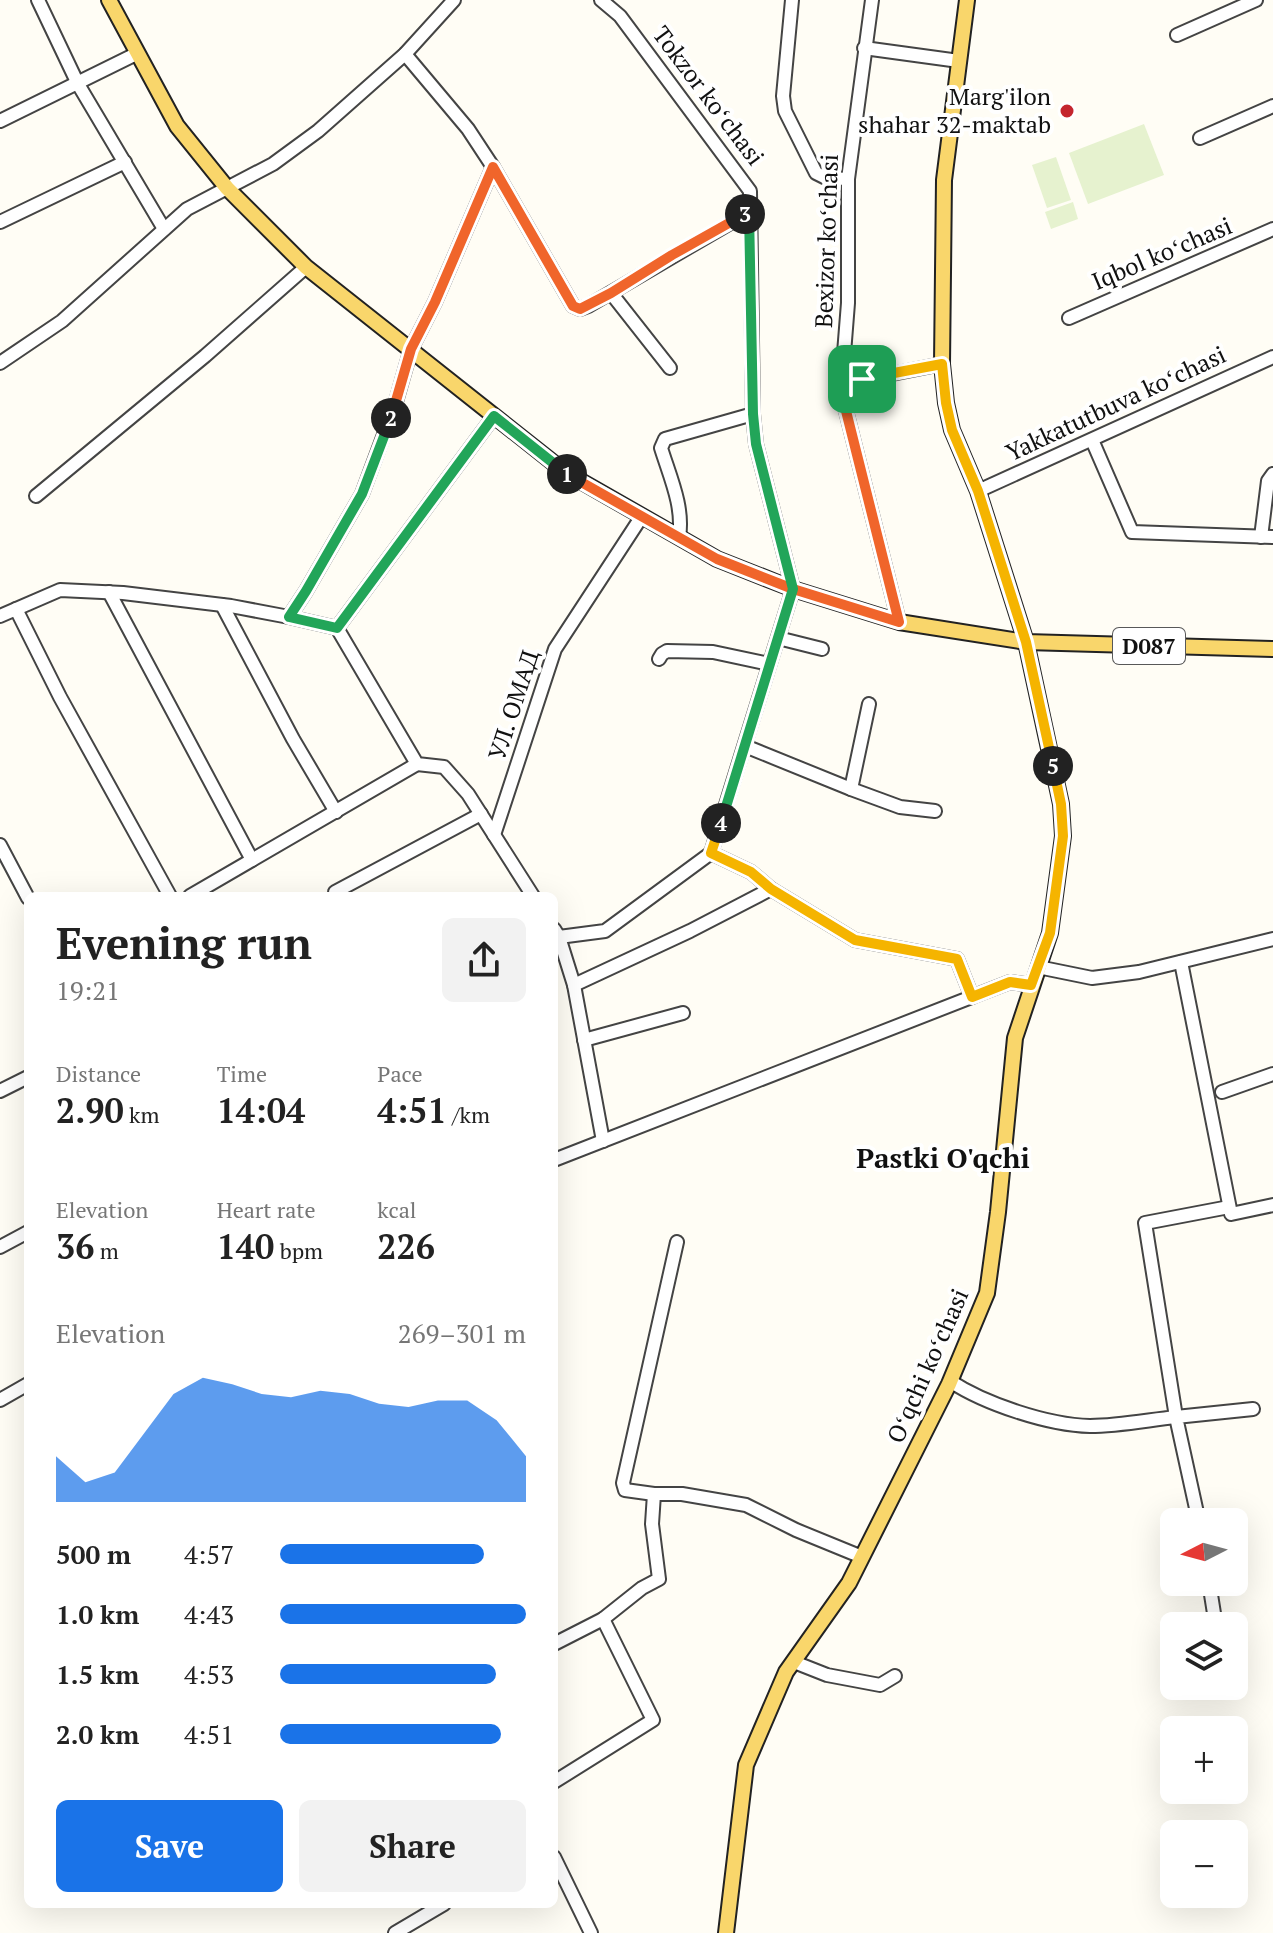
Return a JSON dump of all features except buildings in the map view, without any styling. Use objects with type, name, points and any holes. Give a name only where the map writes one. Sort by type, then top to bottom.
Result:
[{"type":"main road","name":"D087","points":[[109,0],[177,126],[227,188],[306,267],[565,472],[717,559],[793,589],[899,622],[1026,642],[1273,649]]},
{"type":"main road","name":"Oʻqchi koʻchasi","points":[[726,1933],[746,1765],[786,1672],[849,1583],[950,1381],[987,1293],[1015,1038],[1050,933],[1063,836],[1061,804],[1026,642],[978,491],[952,430],[946,403],[942,364],[944,180],[967,0]]},
{"type":"street","points":[[38,0],[78,84],[164,229]]},
{"type":"street","points":[[0,363],[62,321],[187,209],[273,164],[318,131],[405,54],[454,0]]},
{"type":"street","name":"Tokzor koʻchasi","points":[[601,0],[620,16],[750,191],[756,444],[793,589]]},
{"type":"street","points":[[792,0],[783,96],[785,111],[816,173],[826,178],[848,179]]},
{"type":"street","name":"Bexizor koʻchasi","points":[[872,0],[848,179],[848,303],[842,384],[845,415],[899,622]]},
{"type":"street","points":[[1177,35],[1256,0]]},
{"type":"street","points":[[864,48],[959,61]]},
{"type":"street","points":[[0,121],[136,54]]},
{"type":"street","points":[[405,54],[468,129],[573,306],[580,309],[611,293],[749,212]]},
{"type":"street","points":[[1200,138],[1273,106]]},
{"type":"street","points":[[0,222],[125,162]]},
{"type":"street","points":[[289,617],[362,494],[395,405],[411,349],[435,302],[493,167]]},
{"type":"street","name":"Iqbol koʻchasi","points":[[1069,318],[1273,229]]},
{"type":"street","points":[[36,496],[205,356],[306,267]]},
{"type":"street","points":[[611,293],[670,368]]},
{"type":"street","name":"Yakkatutbuva koʻchasi","points":[[978,491],[1273,357]]},
{"type":"street","points":[[842,384],[942,364]]},
{"type":"street","points":[[679,537],[682,523],[661,448],[662,442],[753,414]]},
{"type":"street","points":[[337,628],[494,416]]},
{"type":"street","points":[[1092,440],[1132,532],[1267,537],[1268,481],[1273,474]]},
{"type":"street","name":"УЛ. ОМАД","points":[[494,835],[555,649],[642,516]]},
{"type":"street","points":[[558,933],[605,931],[711,853],[793,589]]},
{"type":"street","points":[[0,616],[60,590],[109,592],[222,605],[337,628],[417,764]]},
{"type":"street","points":[[109,592],[252,860]]},
{"type":"street","points":[[222,605],[293,739],[336,812]]},
{"type":"street","points":[[16,609],[60,697],[168,892]]},
{"type":"street","points":[[778,638],[822,649]]},
{"type":"street","points":[[659,659],[667,651],[713,652],[769,664]]},
{"type":"street","points":[[851,789],[869,704]]},
{"type":"street","points":[[745,746],[900,807],[935,811]]},
{"type":"street","points":[[197,892],[417,764],[444,767],[468,794],[530,892]]},
{"type":"street","points":[[335,892],[481,814]]},
{"type":"street","points":[[0,845],[25,892]]},
{"type":"street","points":[[711,853],[751,872],[771,889],[855,940],[957,959],[972,997]]},
{"type":"street","points":[[574,985],[771,889]]},
{"type":"street","points":[[558,936],[574,985],[603,1141]]},
{"type":"street","points":[[1038,967],[1092,978],[1139,972],[1273,939]]},
{"type":"street","points":[[1181,962],[1231,1214],[1273,1205]]},
{"type":"street","points":[[558,1158],[1010,982],[1031,985]]},
{"type":"street","points":[[584,1040],[683,1013]]},
{"type":"street","points":[[1222,1092],[1273,1074]]},
{"type":"street","points":[[0,1091],[24,1079]]},
{"type":"street","points":[[1196,1508],[1176,1417],[1145,1223],[1229,1207]]},
{"type":"street","points":[[0,1247],[24,1234]]},
{"type":"street","points":[[677,1242],[623,1483],[625,1490],[682,1494],[746,1505],[862,1557]]},
{"type":"street","points":[[950,1381],[1001,1406],[1088,1426],[1253,1409]]},
{"type":"street","points":[[0,1400],[24,1386]]},
{"type":"street","points":[[558,1642],[603,1619],[642,1588],[659,1579],[652,1524],[654,1494]]},
{"type":"street","points":[[558,1779],[653,1720],[603,1619]]},
{"type":"street","points":[[794,1662],[827,1675],[880,1685],[895,1676]]},
{"type":"street","points":[[558,1865],[591,1933]]},
{"type":"street","points":[[395,1933],[437,1908]]},
{"type":"green space","points":[[1144,124],[1164,175],[1088,204],[1069,153]]},
{"type":"green space","points":[[1056,157],[1071,200],[1047,208],[1032,165]]},
{"type":"green space","points":[[1073,202],[1078,219],[1051,229],[1045,212]]},
{"type":"place","name":"Marg'ilon shahar 32-maktab","points":[[1067,111]]},
{"type":"district","name":"Pastki O'qchi","points":[[943,1158]]},
{"type":"route","points":[[862,379],[842,384],[841,391],[899,622],[793,589],[717,559],[565,472],[494,416],[337,628],[289,617],[362,494],[395,405],[411,349],[435,302],[493,167],[573,306],[580,309],[749,212],[756,444],[793,589],[711,853],[751,872],[771,889],[855,940],[957,959],[972,997],[1010,982],[1031,985],[1050,933],[1063,836],[1061,804],[1026,642],[978,491],[952,430],[942,364],[862,379]]}]
